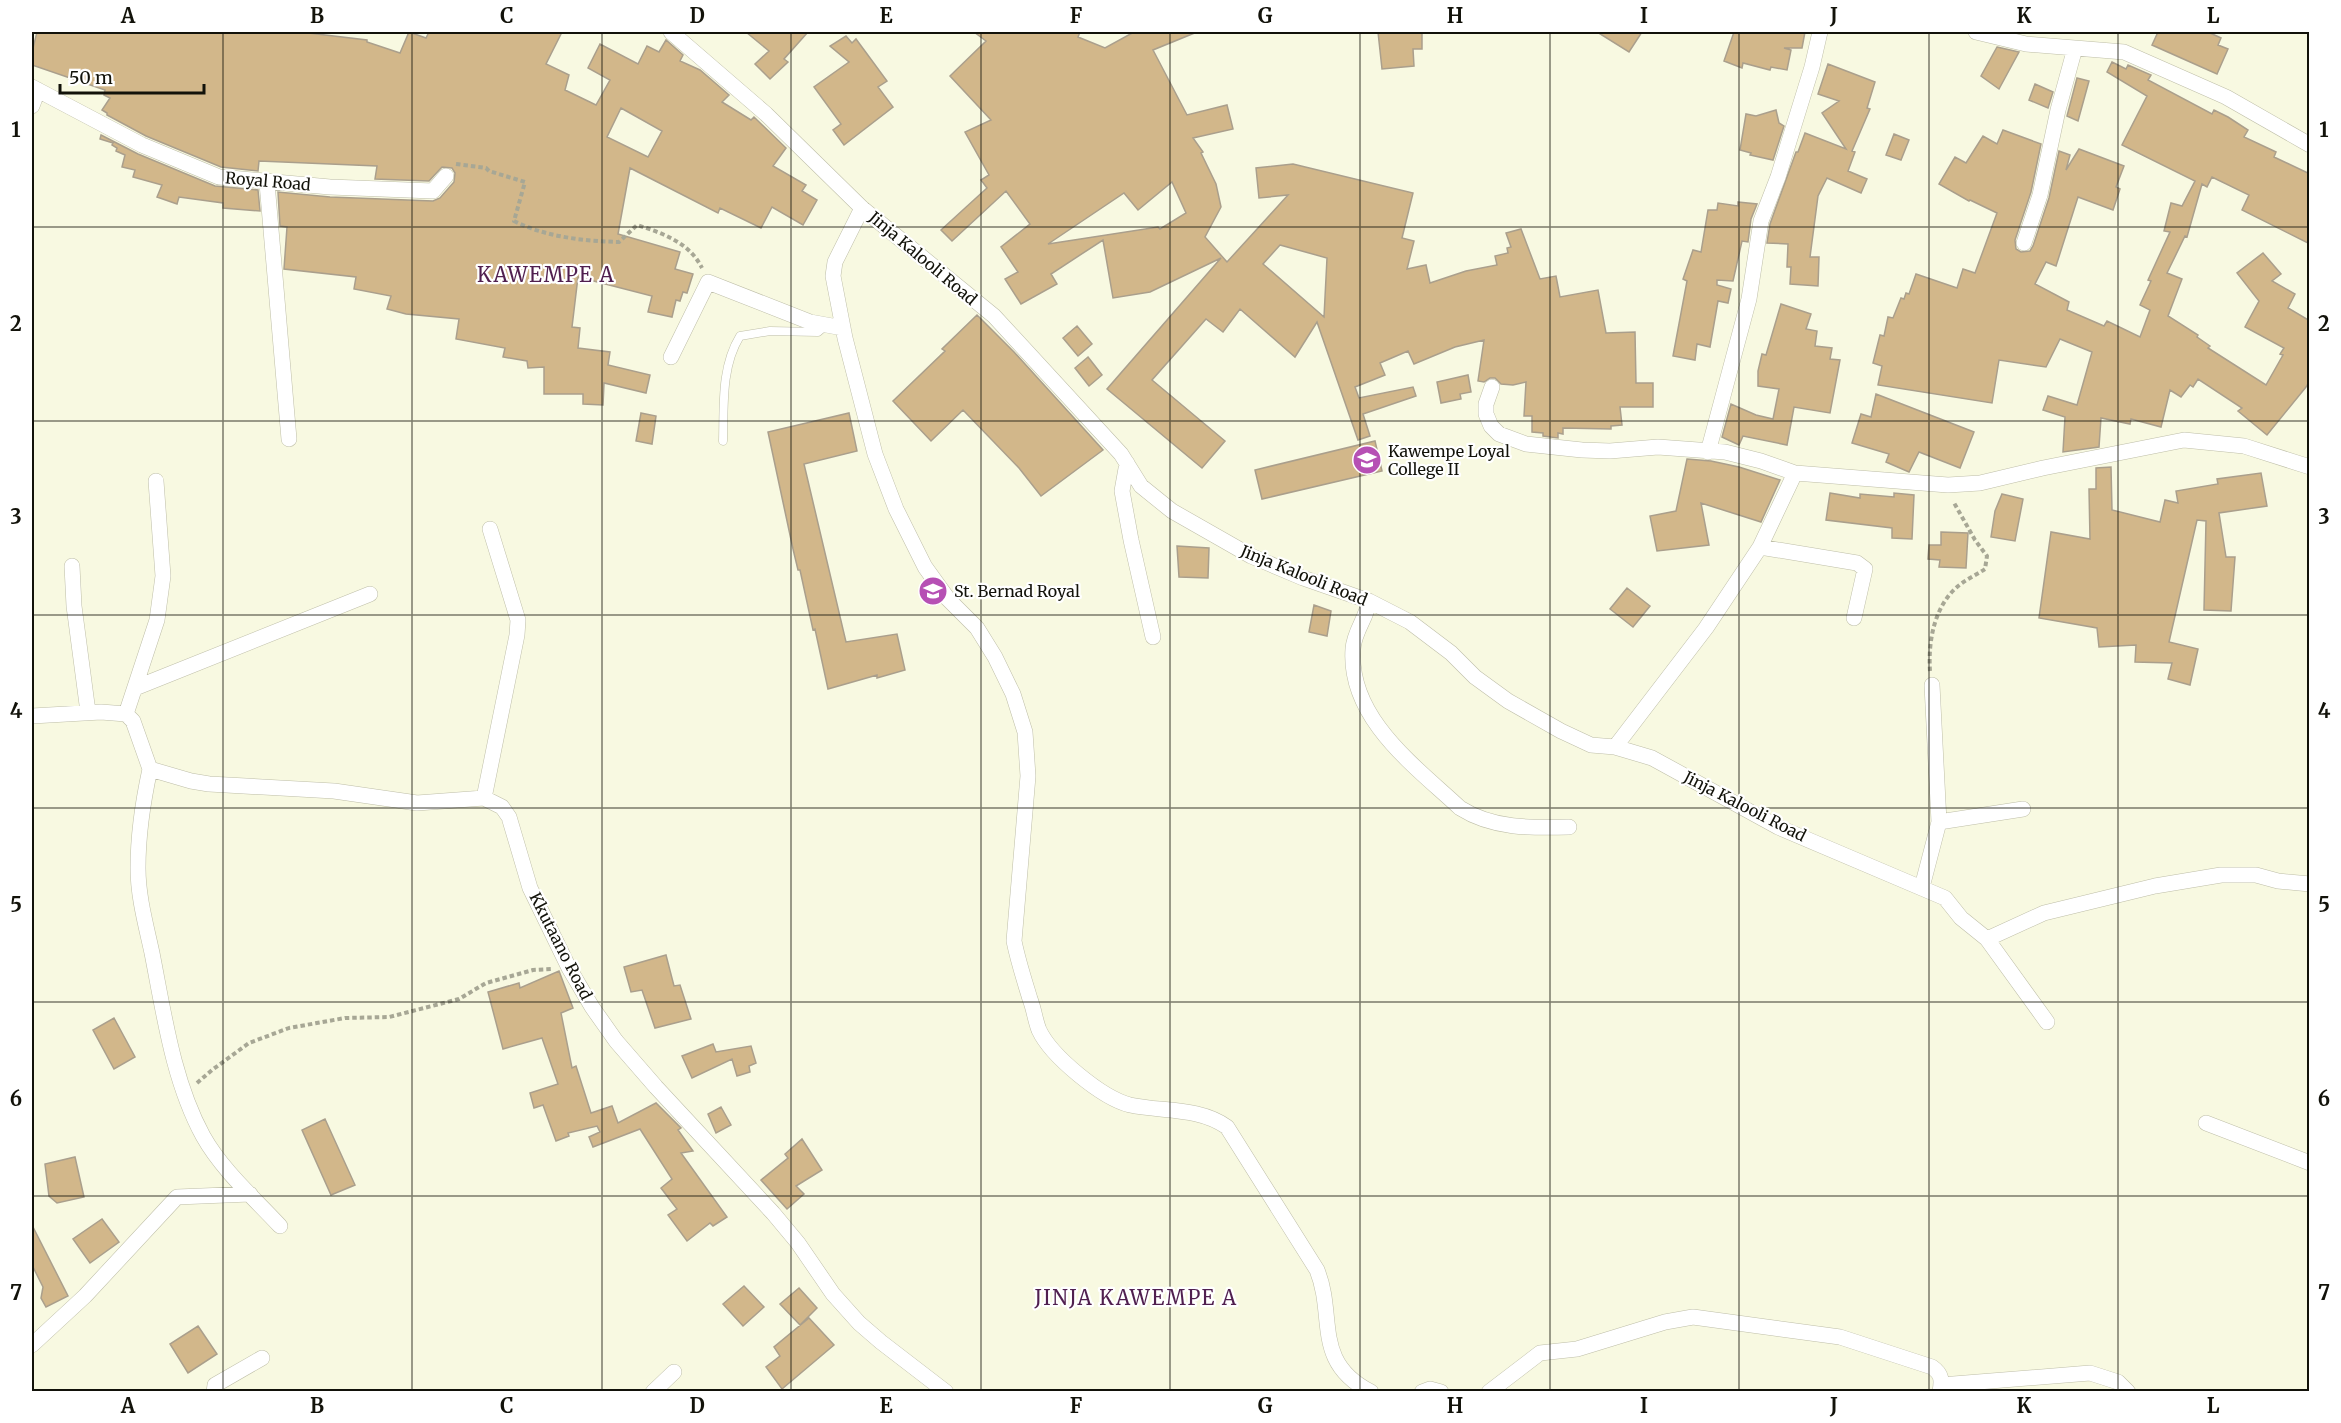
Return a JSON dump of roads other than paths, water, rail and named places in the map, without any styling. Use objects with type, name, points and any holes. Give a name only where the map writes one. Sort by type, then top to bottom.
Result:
[{"type":"street","name":"Jinja Kalooli Road","points":[[672,32],[766,114],[862,208],[994,316],[1127,463],[1141,486],[1172,511],[1251,556],[1302,578],[1368,601],[1410,622],[1451,653],[1475,677],[1536,718],[1591,746],[1615,747],[1652,758],[1778,827],[1922,886],[1945,898],[1962,918],[1987,939],[2047,1022]]},
{"type":"street","points":[[1708,452],[1749,299],[1761,221],[1809,78],[1820,32]]},
{"type":"street","points":[[1976,32],[2026,44],[2124,52],[2226,97],[2310,145]]},
{"type":"street","points":[[2024,243],[2040,195],[2058,110],[2076,48]]},
{"type":"street","points":[[32,106],[35,89]]},
{"type":"street","name":"Royal Road","points":[[35,89],[142,145],[219,177],[267,183],[434,190],[446,176]]},
{"type":"street","points":[[267,183],[289,439]]},
{"type":"street","points":[[862,208],[835,262],[833,276],[843,328],[875,454],[896,509],[925,567],[948,599],[977,628],[995,657],[1013,694],[1025,732],[1028,776],[1014,941],[1018,962],[1040,1030],[1051,1048],[1075,1072],[1098,1089],[1127,1104],[1196,1113],[1214,1118],[1227,1127],[1317,1270],[1323,1286],[1329,1345],[1354,1382],[1371,1392]]},
{"type":"street","points":[[671,357],[708,282],[810,322],[843,328]]},
{"type":"street","points":[[1491,387],[1486,404],[1486,414],[1491,426],[1500,434],[1526,444],[1582,450],[1678,448],[1725,452],[1795,473],[1943,485],[1980,483],[2184,440],[2244,446],[2310,467]]},
{"type":"street","points":[[1127,463],[1122,491],[1153,637]]},
{"type":"street","points":[[1615,747],[1706,628],[1760,547],[1795,473]]},
{"type":"street","points":[[126,714],[157,620],[163,576],[156,481]]},
{"type":"street","points":[[150,769],[209,784],[334,791],[417,803],[484,798],[517,635],[518,620],[490,529]]},
{"type":"street","points":[[1760,547],[1857,563],[1865,569],[1854,618]]},
{"type":"street","points":[[72,566],[74,606],[88,712]]},
{"type":"street","points":[[135,688],[370,594]]},
{"type":"street","points":[[1368,601],[1353,649],[1355,678],[1366,708],[1394,746],[1460,808],[1473,816],[1527,828],[1569,827]]},
{"type":"street","points":[[1922,886],[1939,822],[1932,685]]},
{"type":"street","points":[[32,716],[116,712],[126,714],[133,721],[150,769],[139,837],[138,870],[142,905],[161,1006],[185,1094],[202,1135],[212,1151],[280,1226]]},
{"type":"street","name":"Kkutaano Road","points":[[484,798],[502,807],[510,817],[530,888],[569,968],[616,1041],[798,1242],[833,1294],[881,1342],[946,1392]]},
{"type":"street","points":[[1939,822],[2023,809]]},
{"type":"street","points":[[1987,939],[2044,913],[2155,886],[2221,875],[2256,876],[2310,884]]},
{"type":"street","points":[[2206,1123],[2310,1163]]},
{"type":"street","points":[[32,1344],[85,1296],[177,1197],[250,1194]]},
{"type":"street","points":[[1489,1392],[1540,1353],[1577,1348],[1665,1322],[1693,1317],[1849,1339],[1932,1366],[1939,1372],[1940,1388],[2090,1373],[2118,1382],[2128,1392]]},
{"type":"street","points":[[214,1392],[215,1385],[262,1358]]},
{"type":"street","points":[[653,1392],[674,1372]]},
{"type":"street","points":[[1422,1392],[1430,1389],[1441,1392]]},
{"type":"lane","points":[[723,441],[725,382],[731,351],[740,336],[770,331],[818,332],[826,325]]},
{"type":"place","name":"Kawempe Loyal College II","points":[[1367,460]]},
{"type":"place","name":"St. Bernad Royal","points":[[933,591]]},
{"type":"district","name":"KAWEMPE A","points":[[546,274]]},
{"type":"district","name":"JINJA KAWEMPE A","points":[[1136,1297]]}]
